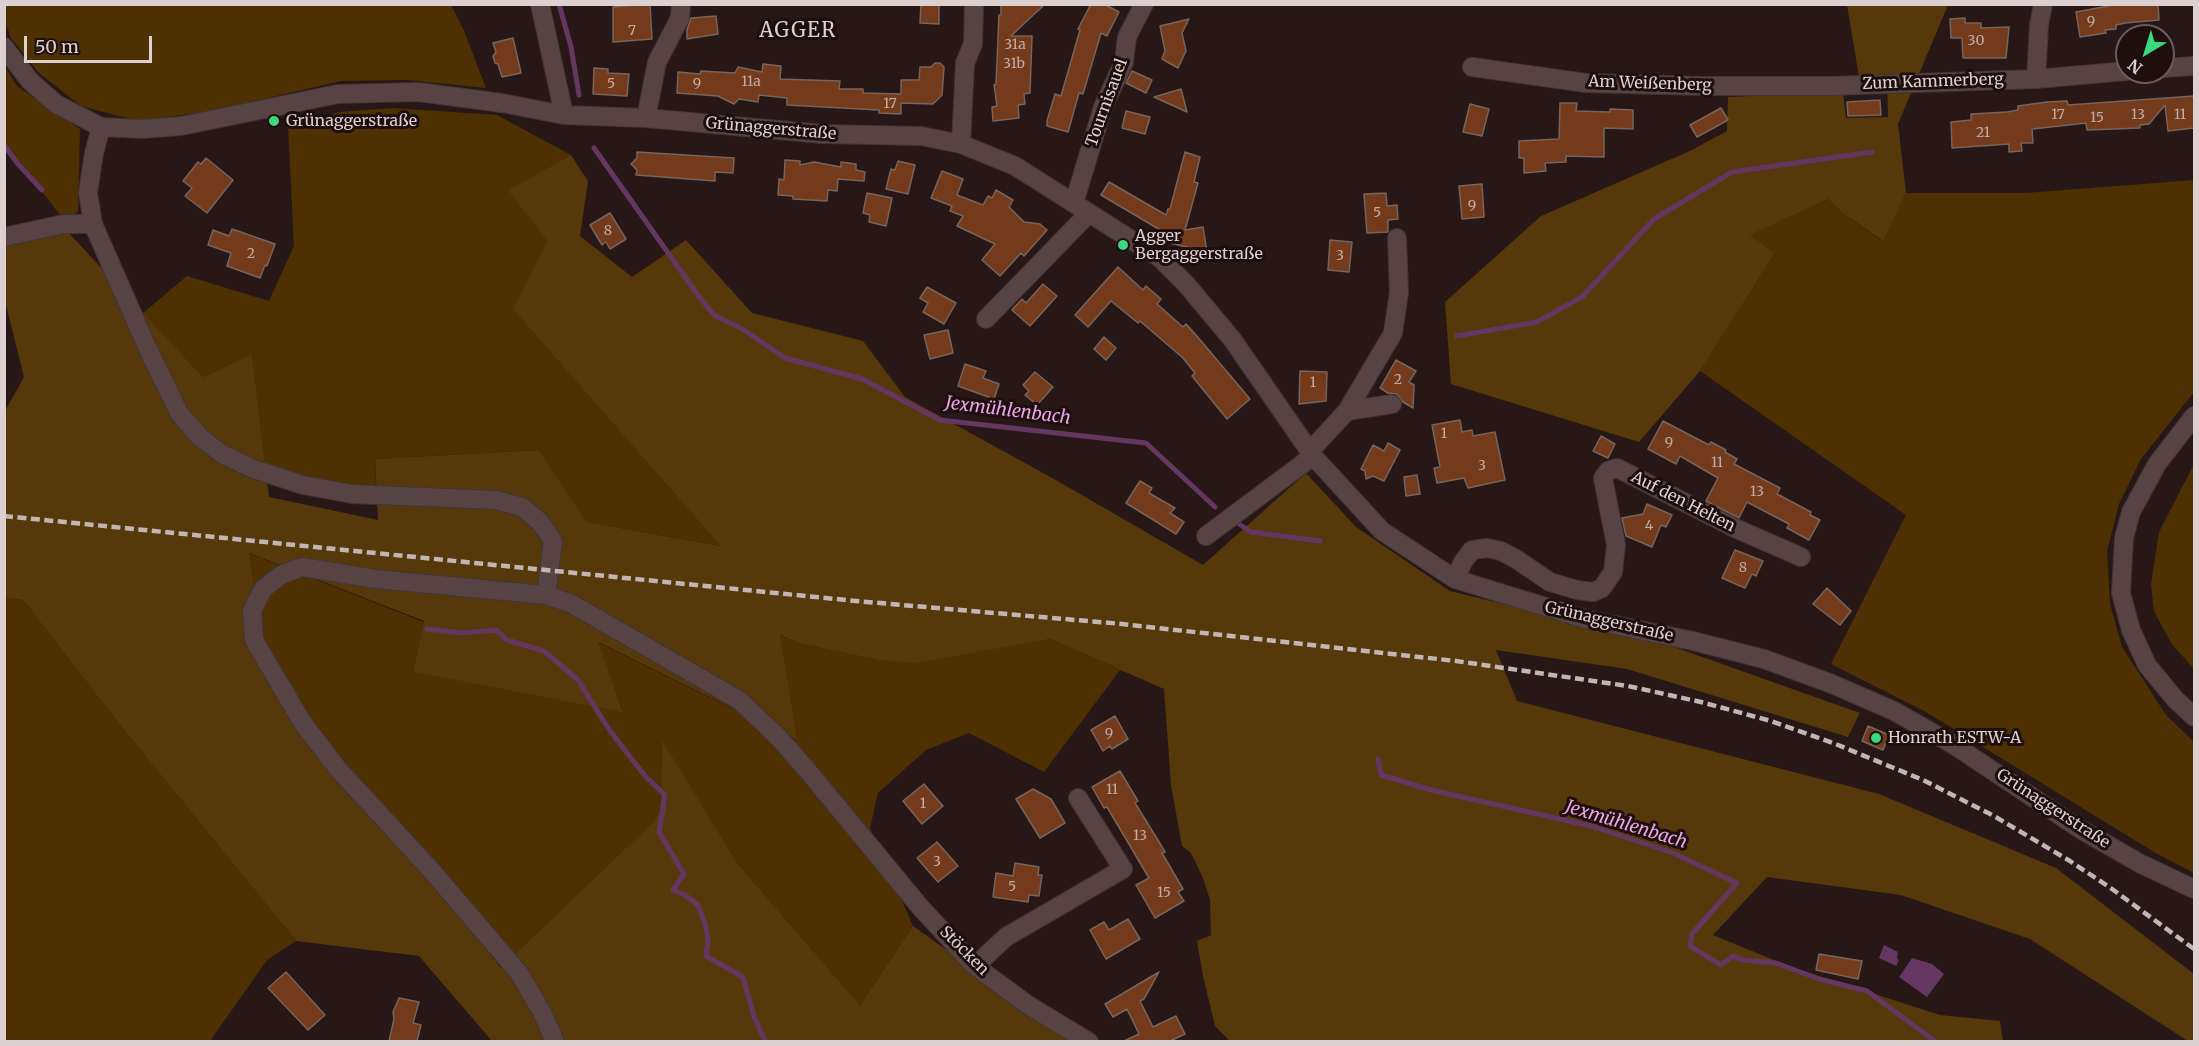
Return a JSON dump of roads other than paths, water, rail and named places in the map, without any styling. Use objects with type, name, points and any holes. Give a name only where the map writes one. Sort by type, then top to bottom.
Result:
[{"type":"street","points":[[540,4],[564,114]]},
{"type":"street","points":[[646,118],[657,62],[680,18],[681,4]]},
{"type":"street","points":[[961,144],[965,63],[973,44],[974,4]]},
{"type":"street","name":"Tournisauel","points":[[1081,208],[1103,107],[1124,62],[1127,37],[1144,4]]},
{"type":"street","points":[[2036,79],[2039,25],[2043,4]]},
{"type":"street","name":"Grünaggerstraße","points":[[4,47],[30,81],[56,104],[101,127],[142,129],[181,126],[338,94],[418,92],[502,102],[564,114],[646,118],[824,134],[921,136],[961,144],[1015,166],[1160,258],[1186,284],[1232,339],[1311,453],[1382,531],[1455,579],[1585,619],[1693,641],[1764,659],[1832,684],[1894,711],[1954,746],[2080,829],[2141,864],[2194,889]]},
{"type":"street","points":[[2175,67],[2194,66]]},
{"type":"street","name":"Am Weißenberg","points":[[1472,67],[1587,83],[1830,86]]},
{"type":"street","name":"Zum Kammerberg","points":[[1830,86],[2036,79],[2115,72]]},
{"type":"street","points":[[101,127],[94,153],[88,193],[93,224],[179,413],[200,437],[222,454],[251,468],[303,485],[352,494],[496,500],[522,507],[540,522],[553,541],[546,595]]},
{"type":"street","points":[[986,319],[1081,208]]},
{"type":"street","points":[[4,237],[63,224],[93,224]]},
{"type":"street","points":[[1206,536],[1311,453],[1347,411],[1393,333],[1399,292],[1397,238]]},
{"type":"street","points":[[1347,411],[1392,404]]},
{"type":"street","points":[[2194,416],[2157,464],[2131,512],[2124,538],[2121,593],[2131,630],[2147,665],[2175,699],[2194,717]]},
{"type":"street","name":"Auf den Helten","points":[[1455,579],[1472,550],[1487,548],[1501,551],[1516,559],[1550,582],[1593,592],[1602,588],[1613,572],[1616,545],[1603,478],[1608,471],[1617,468],[1737,529],[1801,557]]},
{"type":"street","name":"Stöcken","points":[[555,1041],[543,1014],[519,973],[431,870],[338,769],[302,722],[254,640],[252,611],[263,589],[280,575],[302,567],[375,579],[546,595],[572,604],[739,700],[777,736],[921,908],[975,966],[1028,1005],[1089,1041]]},
{"type":"street","points":[[975,966],[1006,937],[1123,869],[1078,798]]},
{"type":"waterway","name":"Jexmühlenbach","points":[[559,4],[571,47],[579,95]]},
{"type":"waterway","points":[[4,145],[42,190]]},
{"type":"waterway","name":"Jexmühlenbach","points":[[594,148],[715,316],[741,328],[785,358],[862,379],[940,420],[1146,443],[1215,507]]},
{"type":"waterway","points":[[1457,336],[1537,322],[1582,297],[1654,219],[1732,172],[1872,152]]},
{"type":"waterway","points":[[1233,520],[1251,532],[1320,541]]},
{"type":"waterway","points":[[427,629],[462,633],[497,630],[507,640],[544,651],[578,680],[608,728],[646,777],[665,795],[659,832],[684,874],[673,890],[685,895],[698,905],[708,940],[706,956],[743,977],[754,1017],[766,1042]]},
{"type":"waterway","name":"Jexmühlenbach","points":[[1378,759],[1381,775],[1431,790],[1591,826],[1673,853],[1737,883],[1692,934],[1690,946],[1721,965],[1733,956],[1742,960],[1776,963],[1819,979],[1867,991],[1936,1042]]},
{"type":"railway","points":[[4,516],[856,601],[1122,624],[1456,661],[1628,686],[1701,702],[1771,721],[1833,743],[1923,780],[1994,816],[2070,861],[2194,949]]},
{"type":"place","name":"Grünaggerstraße","points":[[274,121]]},
{"type":"place","name":"Agger Bergaggerstraße","points":[[1123,245]]},
{"type":"place","name":"Honrath ESTW-A","points":[[1876,738]]},
{"type":"district","name":"AGGER","points":[[798,31]]}]
